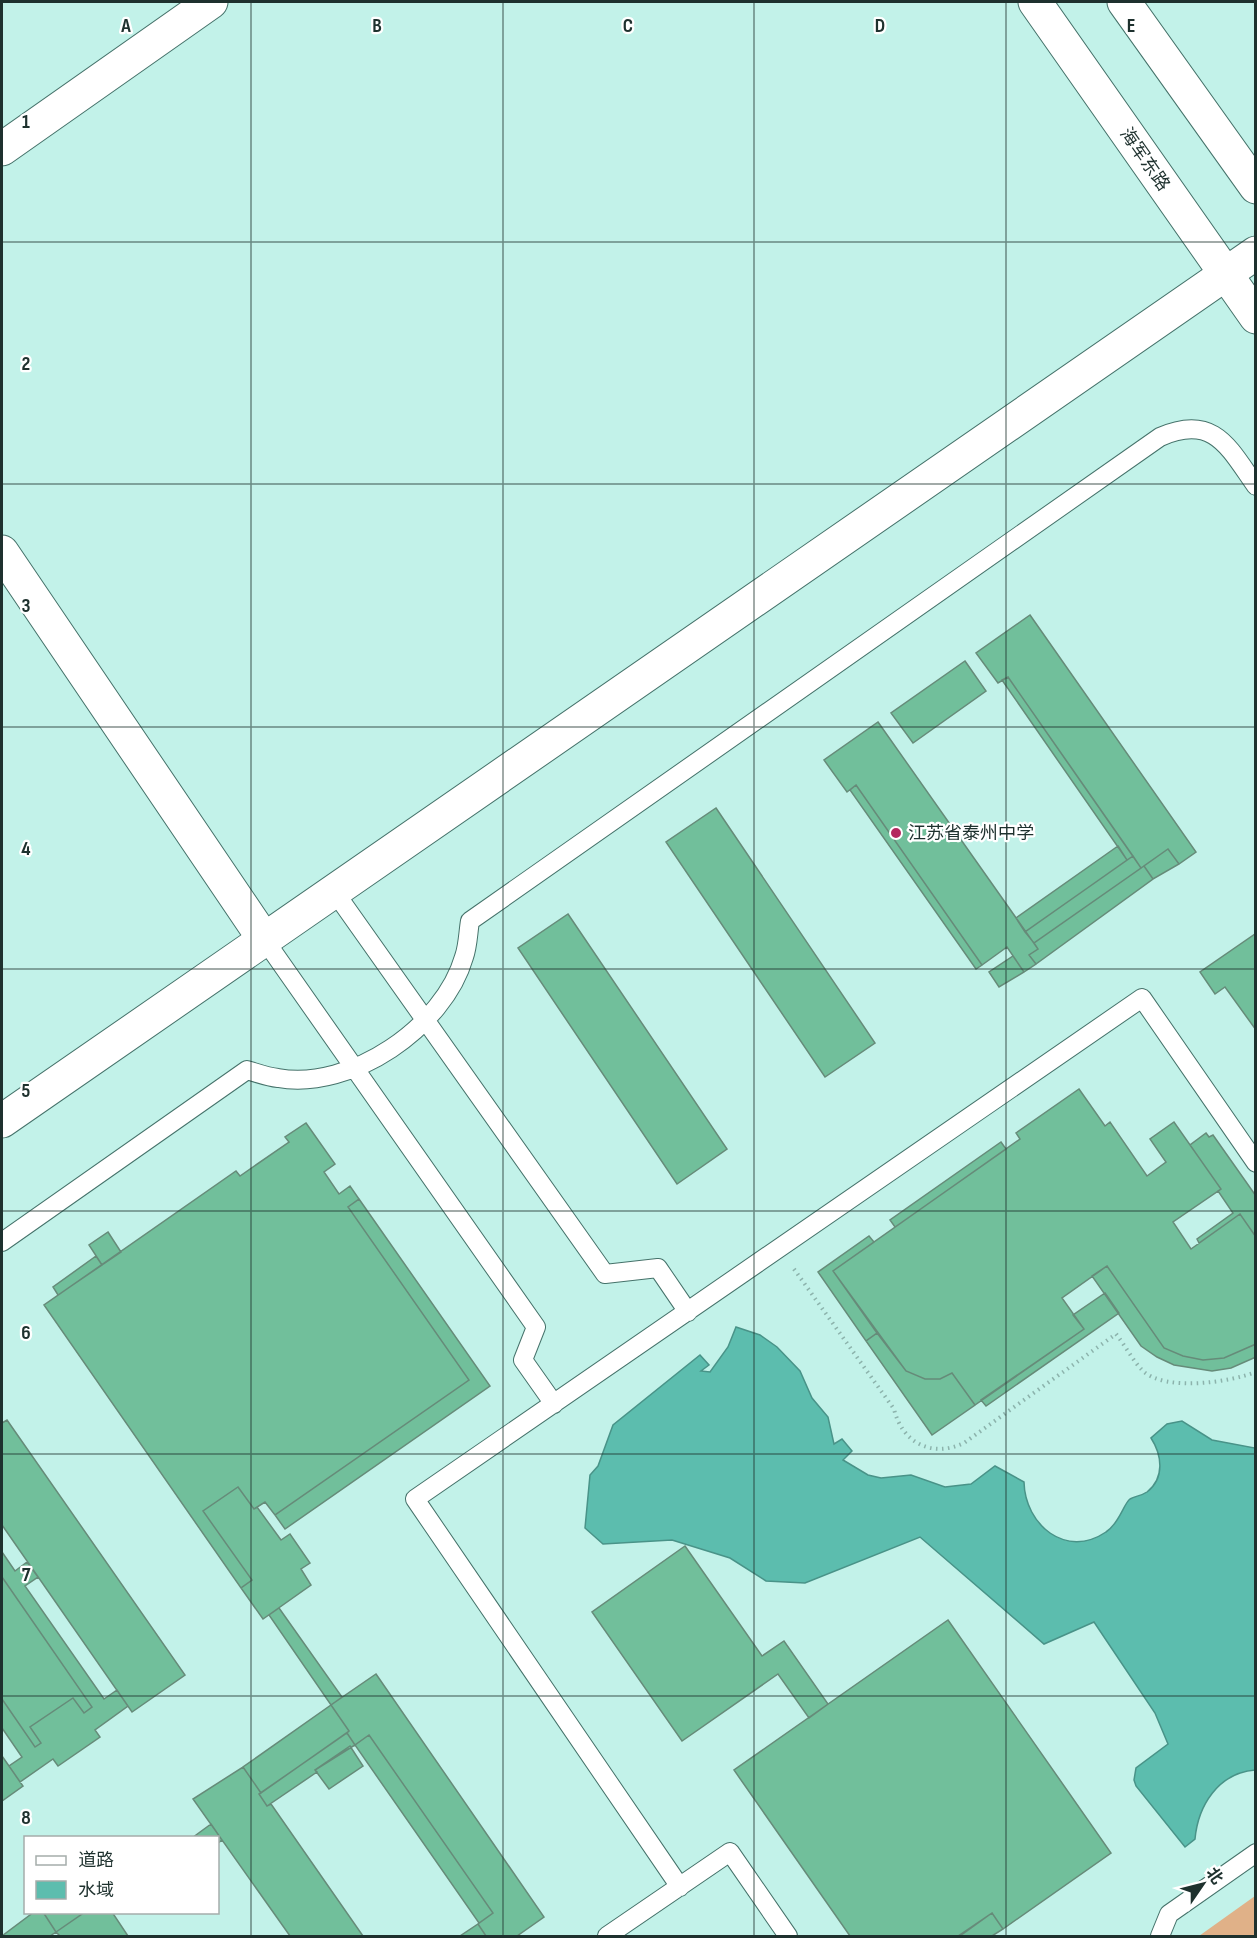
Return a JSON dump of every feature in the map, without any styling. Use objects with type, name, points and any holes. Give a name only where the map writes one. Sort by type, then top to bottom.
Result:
[{"type":"street","points":[[2,149],[211,2]]},
{"type":"street","name":"海军东路","points":[[1035,2],[1256,317]]},
{"type":"street","points":[[1124,2],[1256,187]]},
{"type":"street","points":[[2,1121],[1256,253]]},
{"type":"street","points":[[2,552],[264,939]]},
{"type":"lane","points":[[2,1242],[247,1070],[280,1079],[308,1078],[354,1067],[389,1050],[425,1020],[452,985],[465,957],[470,921],[1160,437],[1188,429],[1218,437],[1228,445],[1256,486]]},
{"type":"lane","points":[[334,891],[605,1274],[658,1268],[688,1312]]},
{"type":"lane","points":[[264,939],[536,1327],[522,1360],[554,1404]]},
{"type":"lane","points":[[680,1887],[415,1500],[1142,999],[1256,1163]]},
{"type":"lane","points":[[607,1936],[730,1852],[788,1936]]},
{"type":"lane","points":[[1160,1936],[1168,1914],[1256,1853]]},
{"type":"path","points":[[780,1249],[894,1409],[903,1431],[911,1440],[933,1449],[954,1448],[964,1443],[1116,1334],[1145,1373],[1167,1380],[1214,1383],[1256,1372]]},
{"type":"shaded area","points":[[1255,1896],[1255,1936],[1199,1936]]},
{"type":"water","points":[[736,1327],[760,1335],[777,1347],[800,1371],[812,1398],[828,1417],[834,1444],[842,1439],[852,1451],[843,1460],[868,1475],[881,1478],[911,1475],[945,1487],[971,1484],[995,1466],[1024,1482],[1026,1498],[1040,1524],[1050,1533],[1063,1539],[1076,1542],[1091,1539],[1106,1532],[1130,1499],[1147,1492],[1153,1486],[1160,1466],[1158,1452],[1151,1438],[1167,1424],[1182,1421],[1212,1440],[1255,1448],[1255,1770],[1230,1777],[1212,1793],[1200,1815],[1195,1839],[1185,1847],[1136,1786],[1134,1780],[1136,1768],[1168,1744],[1155,1713],[1094,1622],[1044,1644],[920,1537],[805,1583],[766,1581],[730,1558],[672,1540],[603,1544],[585,1528],[590,1475],[598,1466],[613,1425],[700,1355],[709,1365],[701,1371],[710,1372],[728,1347]]},
{"type":"building","points":[[1030,615],[1196,852],[1179,864],[1168,849],[1141,868],[1008,677],[998,683],[976,653]]},
{"type":"building","points":[[965,661],[986,691],[913,743],[891,713]]},
{"type":"building","points":[[1008,677],[1133,856],[1127,860],[1002,680]]},
{"type":"building","points":[[878,722],[1038,949],[1029,955],[1036,964],[1024,972],[1007,947],[982,965],[856,785],[847,792],[824,760]]},
{"type":"building","points":[[856,785],[982,965],[976,969],[850,790]]},
{"type":"building","points":[[716,808],[875,1043],[825,1077],[666,842]]},
{"type":"building","points":[[1118,846],[1127,860],[1025,932],[1016,918]]},
{"type":"building","points":[[1168,849],[1179,864],[1153,879],[1144,866]]},
{"type":"building","points":[[1133,856],[1141,868],[1034,943],[1025,932]]},
{"type":"building","points":[[1144,866],[1153,879],[1036,964],[1029,955],[1038,949],[1034,943]]},
{"type":"building","points":[[568,914],[727,1149],[677,1184],[518,948]]},
{"type":"building","points":[[1255,934],[1256,1030],[1225,987],[1215,994],[1200,972]]},
{"type":"building","points":[[1013,956],[1024,972],[999,987],[989,972]]},
{"type":"building","points":[[1079,1089],[1105,1126],[1110,1122],[1147,1176],[1166,1162],[1150,1139],[1174,1122],[1221,1189],[1173,1222],[1191,1249],[1240,1214],[1256,1237],[1256,1344],[1224,1358],[1203,1360],[1183,1356],[1164,1348],[1107,1266],[1062,1298],[1084,1329],[975,1405],[952,1373],[940,1379],[925,1379],[906,1371],[833,1271],[1020,1139],[1016,1133]]},
{"type":"building","points":[[306,1123],[335,1164],[324,1172],[339,1194],[350,1186],[359,1199],[348,1207],[469,1380],[275,1515],[265,1502],[254,1509],[238,1487],[203,1511],[252,1580],[241,1588],[44,1305],[236,1171],[240,1176],[289,1142],[285,1137]]},
{"type":"building","points":[[1206,1133],[1209,1137],[1213,1135],[1256,1196],[1256,1237],[1240,1214],[1199,1243],[1197,1239],[1233,1213],[1218,1191],[1221,1189],[1190,1145]]},
{"type":"building","points":[[1001,1142],[1006,1149],[895,1227],[890,1220]]},
{"type":"building","points":[[359,1199],[490,1386],[285,1529],[275,1515],[469,1380],[348,1207]]},
{"type":"building","points":[[108,1232],[121,1252],[102,1265],[89,1245]]},
{"type":"building","points":[[869,1236],[874,1242],[833,1271],[877,1333],[866,1341],[818,1272]]},
{"type":"building","points":[[96,1256],[102,1265],[58,1295],[53,1287]]},
{"type":"building","points":[[1107,1266],[1164,1348],[1183,1356],[1203,1360],[1224,1358],[1256,1344],[1256,1357],[1231,1368],[1212,1371],[1174,1365],[1157,1357],[1141,1346],[1092,1276]]},
{"type":"building","points":[[1105,1293],[1119,1313],[986,1406],[981,1400],[1084,1329],[1073,1315]]},
{"type":"building","points":[[877,1333],[906,1371],[925,1379],[940,1379],[952,1373],[975,1405],[932,1435],[866,1341]]},
{"type":"building","points":[[7,1420],[185,1675],[132,1712],[2,1525],[2,1423]]},
{"type":"building","points":[[238,1487],[254,1509],[257,1507],[281,1540],[290,1534],[310,1563],[301,1569],[311,1585],[263,1619],[241,1588],[252,1580],[203,1511]]},
{"type":"building","points":[[685,1546],[762,1656],[784,1641],[828,1704],[809,1718],[778,1674],[682,1741],[592,1612]]},
{"type":"building","points":[[2,1552],[15,1571],[27,1562],[38,1577],[25,1586],[104,1699],[117,1690],[128,1706],[95,1730],[100,1737],[58,1766],[53,1759],[20,1782],[9,1766],[22,1757],[2,1728],[2,1699],[35,1747],[41,1743],[30,1727],[73,1698],[84,1713],[92,1707],[2,1577]]},
{"type":"building","points":[[2,1577],[92,1707],[84,1713],[73,1698],[30,1727],[41,1743],[35,1747],[2,1699]]},
{"type":"building","points":[[279,1608],[342,1697],[331,1705],[269,1615]]},
{"type":"building","points":[[948,1620],[1111,1853],[1003,1929],[992,1913],[958,1936],[850,1936],[734,1770]]},
{"type":"building","points":[[376,1674],[544,1917],[517,1936],[486,1936],[478,1924],[493,1913],[369,1735],[355,1745],[347,1733],[349,1731],[331,1705]]},
{"type":"building","points":[[331,1705],[349,1731],[261,1793],[243,1767]]},
{"type":"building","points":[[347,1733],[355,1745],[315,1770],[317,1772],[267,1806],[259,1794]]},
{"type":"building","points":[[369,1735],[493,1913],[479,1923],[355,1745]]},
{"type":"building","points":[[350,1746],[363,1766],[329,1789],[315,1770]]},
{"type":"building","points":[[2,1756],[23,1786],[2,1801]]},
{"type":"building","points":[[243,1767],[267,1806],[271,1804],[363,1936],[290,1936],[193,1799]]},
{"type":"building","points":[[211,1824],[222,1840],[219,1842],[219,1836],[195,1836]]},
{"type":"building","points":[[992,1913],[1003,1929],[992,1936],[960,1936]]},
{"type":"building","points":[[31,1914],[44,1914],[56,1932],[50,1936],[2,1936]]},
{"type":"building","points":[[44,1914],[82,1914],[56,1932]]},
{"type":"building","points":[[82,1914],[113,1914],[128,1936],[60,1936],[56,1932]]},
{"type":"building","points":[[478,1924],[486,1936],[460,1936]]},
{"type":"place","name":"江苏省泰州中学","points":[[896,833]]}]
